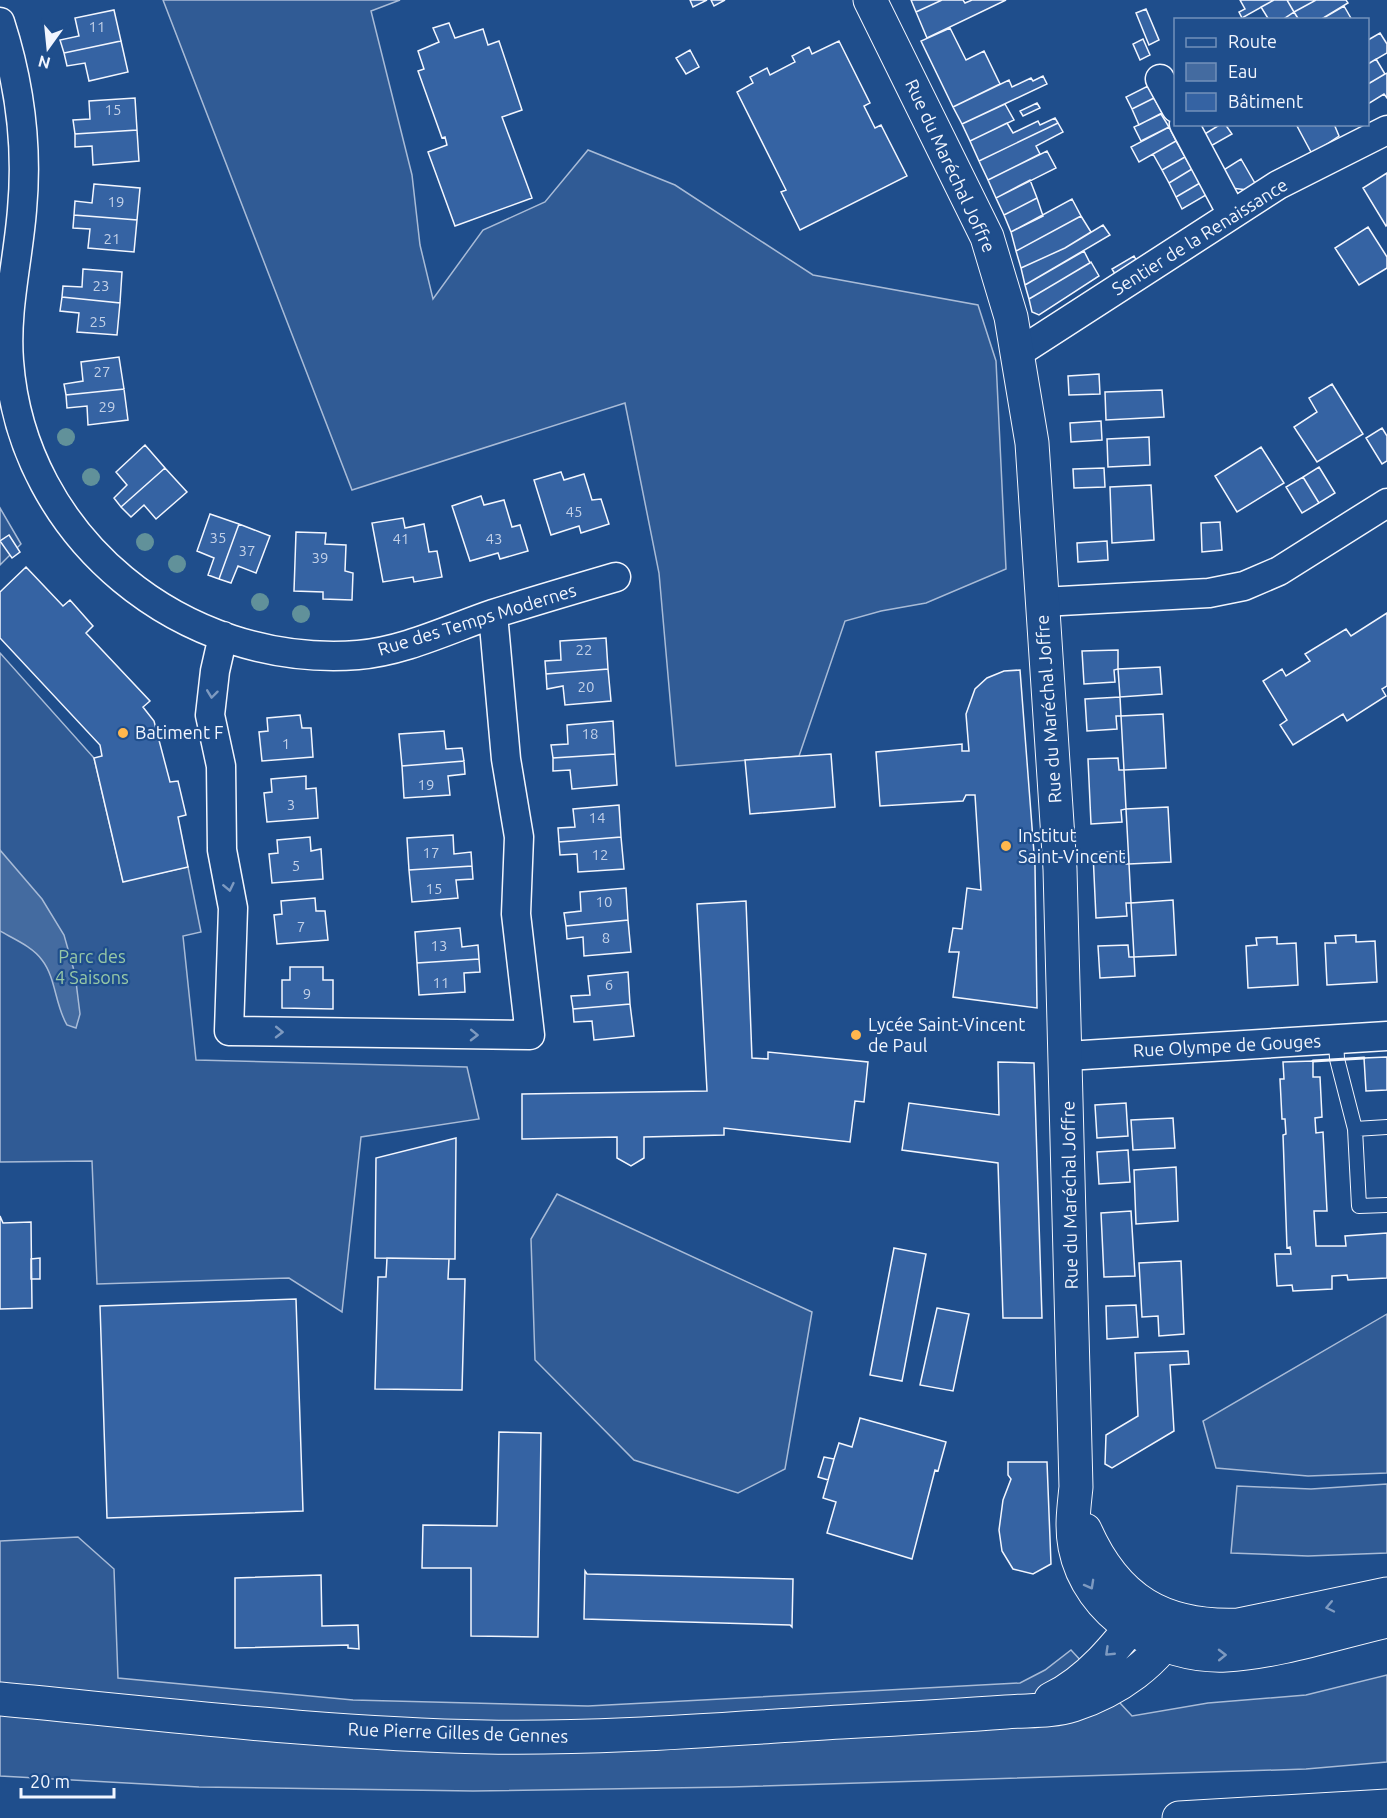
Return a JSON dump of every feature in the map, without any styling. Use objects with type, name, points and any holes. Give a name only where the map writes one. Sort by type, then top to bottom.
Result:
[{"type":"main road","name":"Rue du Maréchal Joffre","points":[[870,0],[987,237],[1004,291],[1018,353],[1032,443],[1060,869],[1067,1056],[1076,1487],[1085,1529],[1100,1558],[1121,1587],[1139,1618]]},
{"type":"main road","points":[[1173,1632],[1200,1624],[1239,1625],[1387,1594]]},
{"type":"main road","points":[[1139,1618],[1173,1632],[1200,1654],[1238,1655],[1387,1621]]},
{"type":"main road","name":"Rue Pierre Gilles de Gennes","points":[[1025,1710],[1057,1697],[1083,1678],[1139,1618]]},
{"type":"main road","name":"Rue Pierre Gilles de Gennes","points":[[0,1699],[302,1726],[486,1737],[570,1737],[1058,1709],[1094,1696],[1131,1676],[1159,1653],[1173,1632]]},
{"type":"main road","points":[[1179,1818],[1387,1806]]},
{"type":"street","name":"Rue des Temps Modernes","points":[[0,22],[16,79],[24,150],[22,212],[11,287],[8,334],[12,386],[33,462],[51,495],[93,551],[130,587],[153,603],[223,636],[292,652],[360,654],[406,645],[493,614],[616,577]]},
{"type":"street","points":[[1160,79],[1174,104]]},
{"type":"street","points":[[1185,126],[1232,214]]},
{"type":"street","name":"Sentier de la Renaissance","points":[[1018,353],[1278,185],[1387,130]]},
{"type":"street","points":[[1042,602],[1209,593],[1244,586],[1279,571],[1387,504]]},
{"type":"street","points":[[223,636],[215,671],[210,715],[221,766],[222,850],[234,915],[229,1031],[530,1035],[516,914],[519,837],[506,759],[493,614]]},
{"type":"street","name":"Rue Olympe de Gouges","points":[[1067,1056],[1387,1036]]},
{"type":"lane","points":[[1336,1040],[1337,1059],[1355,1129],[1359,1206],[1387,1204]]},
{"type":"lane","points":[[1355,1129],[1387,1127]]},
{"type":"shaded area","points":[[163,0],[400,0],[371,11],[412,175],[420,245],[433,299],[483,230],[545,202],[588,150],[675,185],[813,275],[978,305],[996,361],[1006,569],[926,603],[881,611],[845,621],[799,756],[676,766],[659,573],[625,403],[352,490]]},
{"type":"shaded area","points":[[0,508],[21,544],[0,565]]},
{"type":"shaded area","points":[[0,653],[94,758],[123,881],[188,867],[201,932],[183,936],[196,1060],[467,1067],[479,1119],[361,1137],[342,1312],[289,1278],[97,1284],[92,1161],[0,1162]]},
{"type":"shaded area","points":[[557,1194],[812,1312],[785,1469],[738,1493],[634,1460],[535,1360],[531,1239]]},
{"type":"shaded area","points":[[1387,1314],[1387,1473],[1308,1476],[1216,1468],[1203,1421]]},
{"type":"shaded area","points":[[1387,1484],[1387,1553],[1308,1556],[1231,1553],[1237,1486],[1311,1489]]},
{"type":"shaded area","points":[[78,1537],[114,1569],[118,1678],[353,1700],[588,1706],[1020,1683],[1045,1670],[1071,1650],[1132,1716],[1208,1703],[1306,1695],[1387,1675],[1387,1762],[1306,1769],[731,1787],[473,1791],[199,1787],[0,1776],[0,1541]]},
{"type":"water","points":[[0,850],[42,899],[64,935],[75,974],[80,1014],[76,1028],[67,1025],[63,1017],[50,975],[42,960],[28,947],[0,931]]},
{"type":"building","points":[[690,0],[707,0],[693,7]]},
{"type":"building","points":[[711,0],[725,0],[714,6]]},
{"type":"building","points":[[911,0],[942,0],[916,12]]},
{"type":"building","points":[[942,0],[963,0],[965,3],[972,0],[1006,0],[927,38],[916,12]]},
{"type":"building","points":[[1240,0],[1274,0],[1242,18],[1239,12],[1245,9]]},
{"type":"building","points":[[1274,0],[1287,0],[1294,12],[1285,18],[1268,18],[1261,7]]},
{"type":"building","points":[[1287,0],[1316,0],[1294,12]]},
{"type":"building","points":[[1316,0],[1346,0],[1348,3],[1323,18],[1298,18],[1294,12]]},
{"type":"building","points":[[1344,6],[1351,18],[1323,18]]},
{"type":"building","points":[[1146,9],[1159,40],[1149,45],[1136,13]]},
{"type":"building","points":[[114,10],[121,41],[64,53],[60,40],[79,36],[75,18]]},
{"type":"building","points":[[1294,12],[1298,18],[1285,18]]},
{"type":"building","points":[[449,23],[455,38],[483,29],[488,45],[499,41],[522,110],[502,117],[532,198],[455,226],[428,152],[447,145],[445,137],[442,138],[418,71],[424,69],[418,51],[439,42],[433,28]]},
{"type":"building","points":[[950,28],[966,60],[984,51],[1000,84],[953,107],[921,41]]},
{"type":"building","points":[[1380,33],[1387,44],[1387,53],[1369,63],[1369,39]]},
{"type":"building","points":[[1143,39],[1150,55],[1140,60],[1133,44]]},
{"type":"building","points":[[121,41],[128,72],[89,81],[85,63],[67,66],[64,53]]},
{"type":"building","points":[[839,41],[870,103],[864,106],[875,128],[881,125],[907,176],[800,230],[781,192],[786,190],[737,92],[753,83],[750,77],[767,68],[770,75],[795,62],[792,56],[809,47],[812,54]]},
{"type":"building","points":[[690,50],[699,67],[686,74],[676,58]]},
{"type":"building","points":[[1376,59],[1385,74],[1369,83],[1369,63]]},
{"type":"building","points":[[1387,73],[1387,98],[1384,94],[1369,103],[1369,83]]},
{"type":"building","points":[[1043,76],[1047,84],[962,124],[953,107],[1009,80],[1012,87],[1031,78],[1033,81]]},
{"type":"building","points":[[1148,86],[1154,98],[1132,109],[1126,97]]},
{"type":"building","points":[[135,98],[137,130],[75,134],[73,120],[90,119],[89,101]]},
{"type":"building","points":[[1154,98],[1162,113],[1139,125],[1132,109]]},
{"type":"building","points":[[1037,103],[1040,108],[1023,116],[1020,111]]},
{"type":"building","points":[[1005,104],[1014,120],[970,141],[962,124]]},
{"type":"building","points":[[1161,114],[1169,127],[1141,141],[1134,127]]},
{"type":"building","points":[[1055,118],[1058,123],[979,161],[970,141],[1007,123],[1013,133],[1038,121],[1040,125]]},
{"type":"building","points":[[1058,123],[1063,132],[1036,146],[1040,154],[988,180],[979,161]]},
{"type":"building","points":[[1218,126],[1226,126],[1232,134],[1209,147],[1203,135]]},
{"type":"building","points":[[1297,126],[1335,126],[1339,136],[1312,154]]},
{"type":"building","points":[[1169,127],[1176,141],[1139,162],[1131,147]]},
{"type":"building","points":[[137,130],[139,161],[93,165],[92,146],[75,147],[75,134]]},
{"type":"building","points":[[1176,141],[1185,157],[1162,170],[1153,154]]},
{"type":"building","points":[[1047,151],[1056,168],[996,198],[988,180]]},
{"type":"building","points":[[1185,157],[1192,169],[1169,183],[1162,170]]},
{"type":"building","points":[[1241,159],[1256,185],[1248,190],[1231,188],[1222,171]]},
{"type":"building","points":[[1192,169],[1200,183],[1176,197],[1169,183]]},
{"type":"building","points":[[1387,173],[1387,225],[1386,226],[1363,188]]},
{"type":"building","points":[[1030,180],[1037,198],[1004,215],[996,198]]},
{"type":"building","points":[[1200,183],[1206,195],[1182,209],[1176,197]]},
{"type":"building","points":[[94,184],[140,188],[137,220],[74,215],[75,201],[92,203]]},
{"type":"building","points":[[1037,198],[1043,216],[1011,232],[1004,215]]},
{"type":"building","points":[[1072,199],[1081,216],[1016,251],[1011,232]]},
{"type":"building","points":[[74,215],[137,220],[134,252],[88,248],[90,229],[73,228]]},
{"type":"building","points":[[1081,216],[1091,232],[1065,248],[1021,268],[1016,251]]},
{"type":"building","points":[[1103,225],[1110,235],[1025,285],[1021,268],[1065,248]]},
{"type":"building","points":[[1368,227],[1387,257],[1387,268],[1359,285],[1335,248]]},
{"type":"building","points":[[1084,251],[1090,263],[1029,299],[1025,285]]},
{"type":"building","points":[[1134,256],[1139,265],[1118,279],[1112,269]]},
{"type":"building","points":[[1091,262],[1099,276],[1039,315],[1032,312],[1029,299]]},
{"type":"building","points":[[83,269],[122,272],[120,303],[62,297],[63,286],[82,287]]},
{"type":"building","points":[[62,297],[120,303],[117,335],[77,332],[79,313],[60,311]]},
{"type":"building","points":[[119,357],[124,389],[66,395],[64,384],[83,381],[81,362]]},
{"type":"building","points":[[1099,374],[1100,394],[1069,395],[1068,376]]},
{"type":"building","points":[[1332,384],[1363,434],[1317,462],[1294,427],[1317,412],[1309,398]]},
{"type":"building","points":[[124,389],[128,420],[88,425],[87,406],[67,408],[66,395]]},
{"type":"building","points":[[1162,390],[1164,417],[1106,420],[1105,392]]},
{"type":"building","points":[[1101,421],[1102,440],[1071,442],[1070,423]]},
{"type":"building","points":[[1382,428],[1387,436],[1387,461],[1382,464],[1366,438]]},
{"type":"building","points":[[1149,437],[1150,465],[1108,467],[1107,439]]},
{"type":"building","points":[[145,445],[165,468],[121,507],[114,498],[127,485],[116,472]]},
{"type":"building","points":[[1261,447],[1284,483],[1237,512],[1215,476]]},
{"type":"building","points":[[1319,467],[1335,493],[1319,503],[1303,477]]},
{"type":"building","points":[[165,468],[187,492],[156,519],[144,505],[131,517],[121,507]]},
{"type":"building","points":[[1104,468],[1105,487],[1074,488],[1073,469]]},
{"type":"building","points":[[561,472],[564,480],[584,474],[592,500],[601,499],[609,524],[581,533],[579,526],[551,535],[534,480]]},
{"type":"building","points":[[1303,477],[1319,503],[1302,513],[1286,487]]},
{"type":"building","points":[[1151,485],[1154,540],[1112,543],[1110,487]]},
{"type":"building","points":[[481,496],[484,505],[504,500],[512,527],[520,525],[528,551],[500,559],[498,553],[470,561],[452,506]]},
{"type":"building","points":[[210,514],[239,524],[219,579],[208,575],[214,558],[197,551]]},
{"type":"building","points":[[403,518],[405,528],[424,524],[429,552],[437,551],[442,577],[414,582],[413,577],[383,582],[372,523]]},
{"type":"building","points":[[1220,522],[1222,550],[1202,552],[1201,523]]},
{"type":"building","points":[[239,524],[270,536],[256,573],[238,566],[231,583],[219,579]]},
{"type":"building","points":[[296,532],[326,533],[325,544],[346,545],[345,571],[353,573],[352,600],[323,599],[323,592],[294,591]]},
{"type":"building","points":[[9,535],[20,552],[12,558],[0,541]]},
{"type":"building","points":[[1107,541],[1108,560],[1078,562],[1077,543]]},
{"type":"building","name":"Batiment F","points":[[26,567],[63,606],[70,600],[93,626],[86,633],[150,701],[143,707],[154,721],[170,782],[178,781],[186,815],[178,817],[188,867],[123,882],[94,758],[102,756],[100,745],[0,638],[0,592]]},
{"type":"building","points":[[1387,613],[1387,686],[1382,689],[1386,696],[1347,721],[1343,714],[1293,745],[1280,725],[1287,720],[1263,681],[1282,669],[1286,676],[1310,661],[1305,654],[1346,629],[1351,636]]},
{"type":"building","points":[[606,638],[608,669],[546,674],[545,661],[561,660],[560,641]]},
{"type":"building","points":[[1118,650],[1118,669],[1114,670],[1115,682],[1084,684],[1082,651]]},
{"type":"building","points":[[1160,667],[1162,694],[1120,697],[1118,669]]},
{"type":"building","points":[[608,669],[611,701],[565,705],[563,686],[547,689],[546,674]]},
{"type":"building","name":"Institut Saint-Vincent","points":[[1020,670],[1035,866],[1037,1008],[953,997],[959,952],[949,952],[953,928],[962,929],[967,888],[981,890],[975,795],[966,795],[963,801],[880,806],[876,752],[962,744],[962,751],[969,751],[966,714],[975,689],[987,678],[1004,671]]},
{"type":"building","points":[[1120,697],[1121,716],[1116,716],[1117,729],[1087,731],[1085,699]]},
{"type":"building","points":[[1163,714],[1166,768],[1124,770],[1121,716]]},
{"type":"building","points":[[300,715],[302,728],[311,728],[313,757],[262,761],[259,732],[268,731],[267,718]]},
{"type":"building","points":[[613,721],[615,754],[553,758],[551,745],[568,744],[567,725]]},
{"type":"building","points":[[444,731],[446,749],[462,748],[464,761],[402,766],[399,734]]},
{"type":"building","points":[[615,754],[617,785],[572,789],[570,770],[553,771],[553,758]]},
{"type":"building","points":[[831,754],[835,807],[750,814],[745,760]]},
{"type":"building","points":[[1118,758],[1119,770],[1124,770],[1126,809],[1121,810],[1122,822],[1091,824],[1088,759]]},
{"type":"building","points":[[464,761],[465,774],[448,776],[450,795],[404,798],[402,766]]},
{"type":"building","points":[[306,776],[306,789],[316,788],[318,818],[267,822],[264,793],[272,792],[271,779]]},
{"type":"building","points":[[619,805],[621,837],[559,842],[558,828],[575,827],[573,809]]},
{"type":"building","points":[[1168,807],[1171,862],[1129,864],[1126,809]]},
{"type":"building","points":[[453,835],[454,854],[471,852],[472,866],[409,870],[407,838]]},
{"type":"building","points":[[310,837],[311,851],[321,849],[323,879],[272,883],[269,854],[278,853],[277,840]]},
{"type":"building","points":[[621,837],[624,869],[578,872],[577,854],[560,855],[559,842]]},
{"type":"building","points":[[1124,851],[1124,864],[1129,864],[1131,903],[1126,903],[1127,916],[1096,918],[1093,853]]},
{"type":"building","points":[[472,866],[473,879],[456,880],[458,898],[412,902],[409,870]]},
{"type":"building","points":[[626,888],[628,920],[566,926],[564,913],[581,911],[580,892]]},
{"type":"building","points":[[315,898],[316,911],[325,911],[328,940],[277,944],[274,915],[282,914],[281,901]]},
{"type":"building","points":[[1173,900],[1176,955],[1134,957],[1131,903]]},
{"type":"building","points":[[746,901],[752,1058],[768,1059],[768,1052],[868,1062],[864,1102],[855,1101],[850,1142],[724,1128],[724,1135],[644,1137],[644,1158],[631,1166],[617,1158],[617,1137],[522,1139],[522,1094],[707,1091],[697,904]]},
{"type":"building","points":[[628,920],[631,952],[584,956],[583,937],[567,939],[566,926]]},
{"type":"building","points":[[460,928],[462,947],[478,945],[479,959],[417,963],[415,932]]},
{"type":"building","points":[[1356,935],[1356,942],[1375,941],[1377,982],[1327,985],[1325,943],[1336,943],[1335,936]]},
{"type":"building","points":[[1277,937],[1277,944],[1296,943],[1298,985],[1248,988],[1246,946],[1257,945],[1256,938]]},
{"type":"building","points":[[1128,945],[1129,957],[1134,957],[1135,976],[1100,978],[1098,946]]},
{"type":"building","points":[[479,959],[480,972],[464,973],[465,992],[419,995],[417,963]]},
{"type":"building","points":[[290,967],[323,967],[323,980],[333,980],[333,1009],[282,1008],[282,980],[290,980]]},
{"type":"building","points":[[628,972],[630,1004],[573,1009],[571,996],[590,995],[588,976]]},
{"type":"building","points":[[630,1004],[634,1036],[594,1040],[592,1021],[574,1022],[573,1009]]},
{"type":"building","points":[[1387,1057],[1387,1090],[1366,1091],[1364,1058]]},
{"type":"building","points":[[1313,1061],[1313,1077],[1320,1077],[1322,1117],[1315,1118],[1316,1133],[1323,1132],[1327,1211],[1314,1211],[1316,1246],[1346,1246],[1345,1236],[1387,1233],[1387,1278],[1348,1280],[1347,1275],[1332,1276],[1332,1289],[1293,1291],[1292,1285],[1277,1286],[1275,1254],[1291,1254],[1290,1247],[1287,1248],[1283,1135],[1286,1134],[1285,1119],[1282,1119],[1280,1079],[1284,1079],[1283,1062]]},
{"type":"building","points":[[998,1062],[1034,1063],[1042,1318],[1003,1318],[998,1163],[902,1150],[909,1103],[999,1115]]},
{"type":"building","points":[[1126,1103],[1128,1136],[1097,1138],[1095,1105]]},
{"type":"building","points":[[1173,1118],[1175,1148],[1133,1150],[1131,1120]]},
{"type":"building","points":[[456,1138],[455,1259],[375,1258],[376,1158]]},
{"type":"building","points":[[1128,1150],[1130,1182],[1099,1184],[1097,1152]]},
{"type":"building","points":[[1176,1167],[1178,1221],[1136,1224],[1134,1170]]},
{"type":"building","points":[[1131,1211],[1135,1276],[1104,1277],[1101,1213]]},
{"type":"building","points":[[0,1216],[3,1223],[31,1222],[32,1308],[0,1309]]},
{"type":"building","points":[[894,1248],[926,1254],[902,1381],[870,1375]]},
{"type":"building","points":[[40,1258],[40,1279],[31,1279],[31,1259]]},
{"type":"building","points":[[387,1258],[449,1259],[448,1279],[465,1279],[462,1390],[375,1389],[378,1277],[386,1277]]},
{"type":"building","points":[[1181,1261],[1184,1334],[1159,1336],[1158,1316],[1142,1317],[1139,1263]]},
{"type":"building","points":[[296,1299],[303,1511],[107,1518],[100,1306]]},
{"type":"building","points":[[1136,1305],[1138,1337],[1107,1339],[1106,1306]]},
{"type":"building","points":[[937,1308],[969,1314],[953,1391],[920,1385]]},
{"type":"building","points":[[1188,1351],[1189,1364],[1170,1365],[1174,1431],[1112,1468],[1105,1464],[1106,1435],[1138,1416],[1135,1353]]},
{"type":"building","points":[[860,1418],[946,1442],[938,1471],[935,1470],[912,1559],[827,1533],[836,1502],[823,1498],[834,1459],[839,1443],[852,1447]]},
{"type":"building","points":[[499,1432],[541,1433],[538,1637],[471,1636],[471,1568],[422,1568],[423,1525],[497,1526]]},
{"type":"building","points":[[824,1457],[834,1459],[828,1480],[818,1477]]},
{"type":"building","points":[[1008,1462],[1047,1462],[1051,1564],[1033,1574],[1013,1569],[1002,1551],[999,1530],[1003,1500],[1011,1479],[1008,1475]]},
{"type":"building","points":[[585,1571],[587,1574],[793,1579],[792,1627],[790,1625],[584,1619]]},
{"type":"building","points":[[321,1575],[322,1626],[358,1625],[359,1649],[348,1648],[348,1645],[235,1648],[235,1578]]},
{"type":"wall","points":[[1313,1061],[1364,1058]]},
{"type":"place","name":"Batiment F","points":[[123,733]]},
{"type":"place","name":"Institut Saint-Vincent","points":[[1006,846]]},
{"type":"place","name":"Lycée Saint-Vincent de Paul","points":[[856,1035]]},
{"type":"park label","name":"Parc des 4 Saisons","points":[[92,967]]}]
